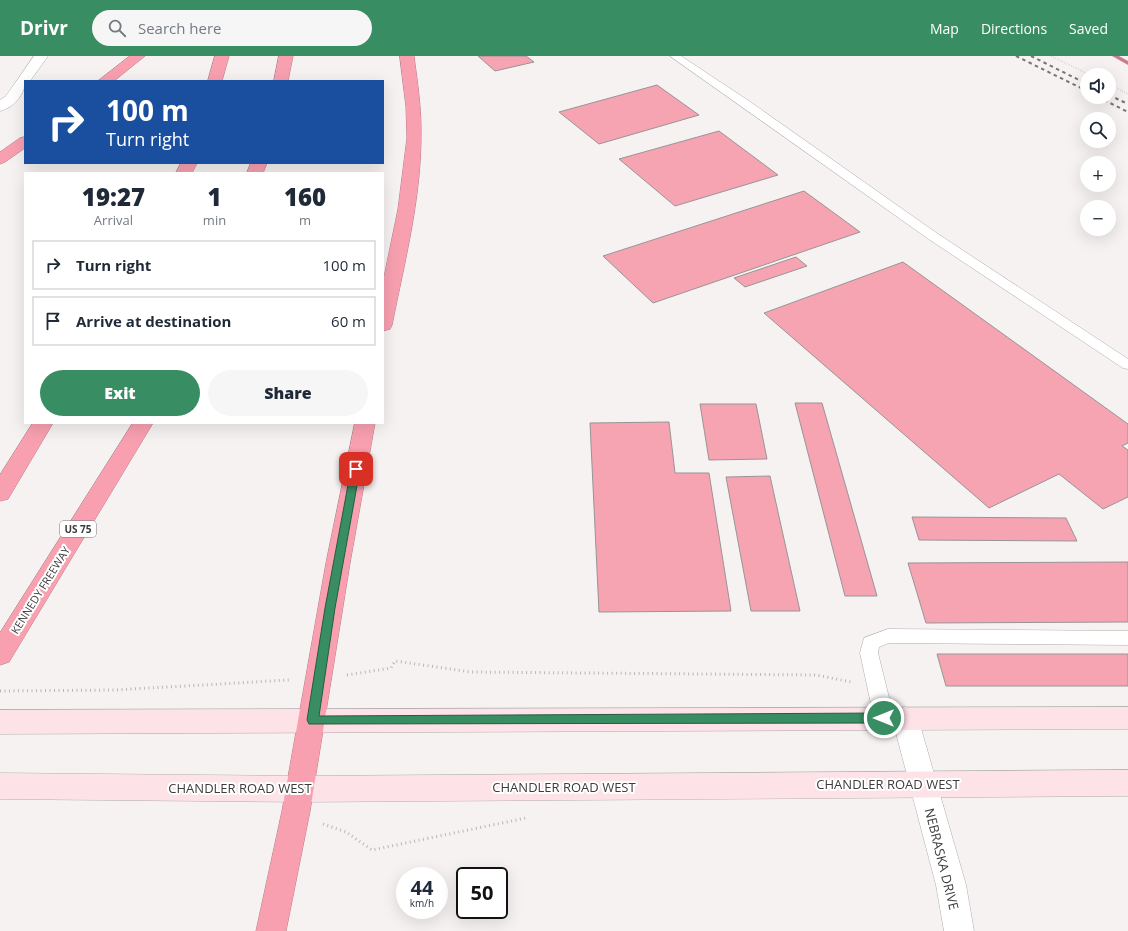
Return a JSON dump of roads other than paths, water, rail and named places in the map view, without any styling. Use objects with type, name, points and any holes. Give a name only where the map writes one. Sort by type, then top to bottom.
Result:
[{"type":"highway","points":[[106,80],[138,56]]},
{"type":"highway","points":[[215,80],[222,56]]},
{"type":"highway","points":[[281,80],[286,56]]},
{"type":"highway","points":[[384,320],[409,194],[414,137],[412,87],[407,56]]},
{"type":"highway","points":[[0,159],[24,142]]},
{"type":"highway","points":[[0,493],[42,424]]},
{"type":"highway","name":"KENNEDY FREEWAY","points":[[6,645],[143,424]]},
{"type":"highway","points":[[271,931],[286,870],[313,720],[330,608],[365,424]]},
{"type":"main road","points":[[0,722],[1128,718]]},
{"type":"main road","name":"CHANDLER ROAD WEST","points":[[0,786],[300,789],[1128,783]]},
{"type":"street","points":[[0,106],[11,98],[41,56]]},
{"type":"street","name":"NEBRASKA DRIVE","points":[[895,718],[923,784],[951,885],[959,931]]},
{"type":"lane","points":[[675,56],[745,103],[934,237],[1128,365]]},
{"type":"lane","points":[[895,718],[876,687],[869,653],[870,644],[888,636],[1128,638]]},
{"type":"waterway","points":[[1115,56],[1128,63]]},
{"type":"railway","points":[[1016,56],[1080,88]]},
{"type":"railway","points":[[1031,56],[1080,80]]},
{"type":"railway","points":[[1116,98],[1128,104]]},
{"type":"railway","points":[[1112,104],[1128,112]]}]
